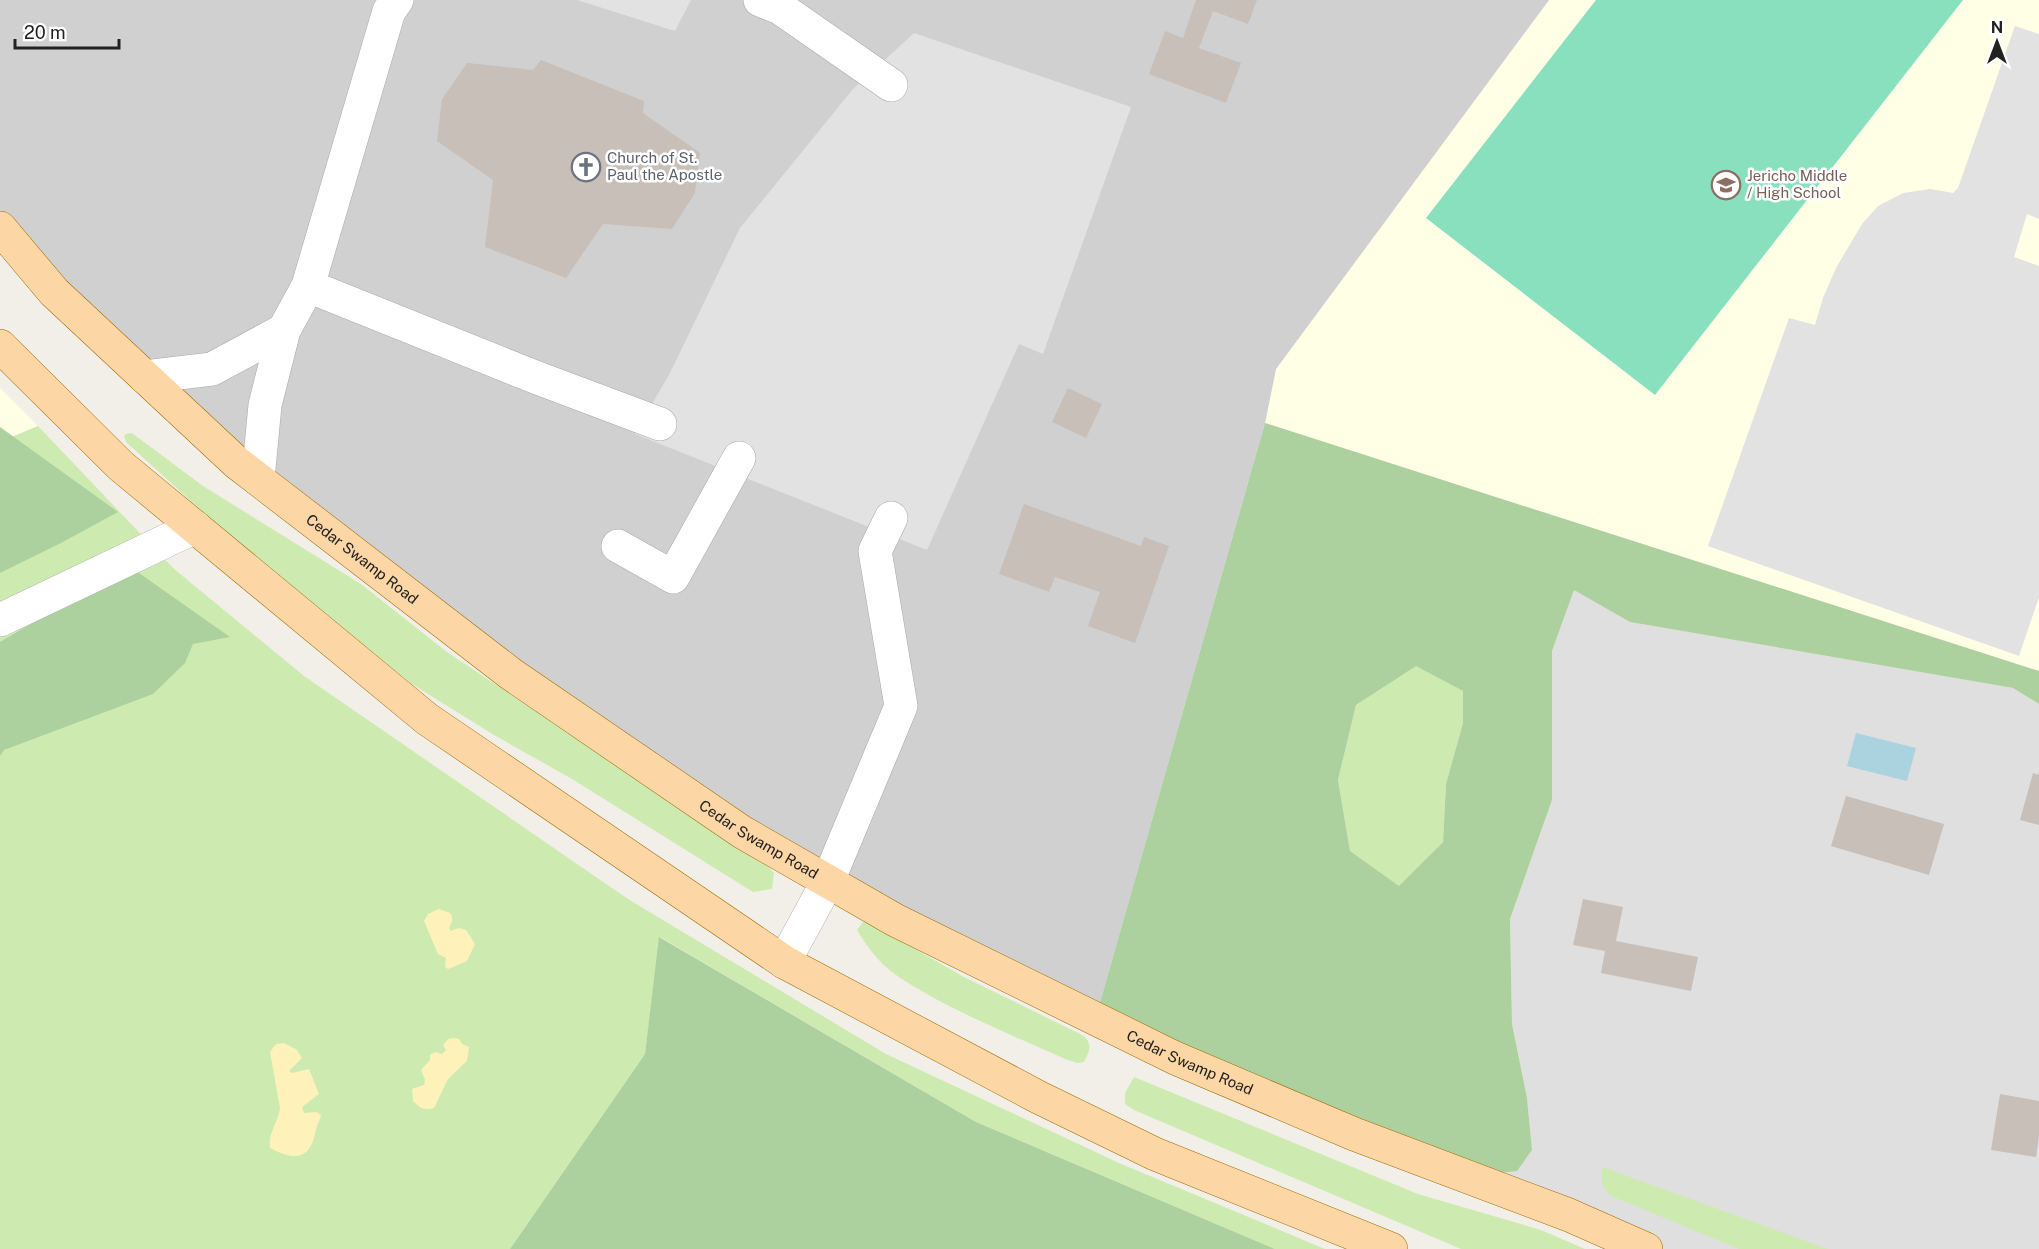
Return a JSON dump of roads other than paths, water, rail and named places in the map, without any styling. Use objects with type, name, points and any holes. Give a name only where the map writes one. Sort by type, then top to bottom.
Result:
[{"type":"main road","name":"Cedar Swamp Road","points":[[0,228],[54,292],[237,463],[511,674],[742,832],[895,920],[1175,1058],[1354,1134],[1569,1215],[1646,1249]]},
{"type":"main road","points":[[0,345],[121,466],[427,719],[784,962],[1038,1097],[1155,1154],[1391,1249]]},
{"type":"lane","points":[[258,479],[265,405],[284,330],[308,286],[389,11],[396,0]]},
{"type":"lane","points":[[760,0],[780,8],[891,86]]},
{"type":"lane","points":[[308,286],[535,377],[660,424]]},
{"type":"lane","points":[[145,377],[212,369],[284,330]]},
{"type":"lane","points":[[618,546],[674,577],[739,458]]},
{"type":"lane","points":[[784,962],[828,881],[901,706],[875,551],[891,518]]},
{"type":"lane","points":[[0,620],[195,527]]},
{"type":"water","points":[[1856,733],[1916,748],[1907,781],[1847,766]]},
{"type":"place","name":"Church of St. Paul the Apostle","points":[[586,167]]},
{"type":"place","name":"Jericho Middle / High School","points":[[1726,185]]}]
